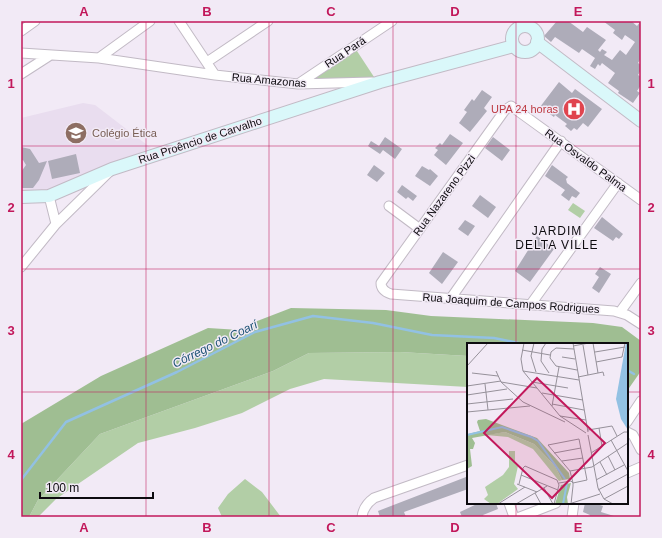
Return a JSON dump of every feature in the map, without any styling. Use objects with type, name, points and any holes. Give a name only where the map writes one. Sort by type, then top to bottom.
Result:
[{"type":"street","points":[[21,31],[35,21]]},
{"type":"street","points":[[99,58],[150,21]]},
{"type":"street","points":[[179,21],[215,75]]},
{"type":"street","points":[[206,62],[268,21]]},
{"type":"street","name":"Rua Pará","points":[[298,84],[392,21]]},
{"type":"street","points":[[516,24],[529,27],[534,31],[537,36],[537,42],[533,49],[525,52],[517,49],[513,43],[513,35],[517,29],[516,24]]},
{"type":"street","points":[[537,42],[641,118]]},
{"type":"street","name":"Rua Amazonas","points":[[21,53],[49,56],[99,58],[215,75],[298,84],[380,82],[514,46]]},
{"type":"street","points":[[21,74],[49,56]]},
{"type":"street","name":"Rua Proêncio de Carvalho","points":[[21,197],[49,196],[112,169],[380,82]]},
{"type":"street","name":"Rua Osvaldo Palma","points":[[511,106],[641,200]]},
{"type":"street","name":"Rua Nazareno Pizzi","points":[[381,287],[384,276],[420,229],[505,110],[511,106]]},
{"type":"street","points":[[451,298],[561,142]]},
{"type":"street","points":[[21,267],[56,224],[112,169]]},
{"type":"street","points":[[531,304],[618,183]]},
{"type":"street","points":[[49,196],[56,224]]},
{"type":"street","points":[[389,206],[420,229]]},
{"type":"street","points":[[620,312],[641,283]]},
{"type":"street","name":"Rua Joaquim de Campos Rodrigues","points":[[381,287],[386,292],[391,294],[620,312],[641,324]]},
{"type":"street","points":[[628,420],[641,401]]},
{"type":"street","points":[[630,434],[641,450]]},
{"type":"street","points":[[362,517],[364,508],[368,502],[374,498],[467,465]]},
{"type":"street","points":[[628,473],[641,467]]},
{"type":"street","points":[[509,504],[514,517]]},
{"type":"street","points":[[520,517],[553,504]]},
{"type":"street","points":[[572,517],[574,504]]},
{"type":"shaded area","name":"Colégio Ética","points":[[83,103],[95,105],[151,148],[107,166],[58,191],[21,193],[21,118]]},
{"type":"green space","points":[[355,48],[376,80],[310,80]]},
{"type":"green space","points":[[573,203],[585,211],[580,218],[568,210]]},
{"type":"green space","points":[[291,308],[386,310],[431,316],[593,323],[622,327],[641,341],[641,371],[628,390],[628,343],[467,343],[467,356],[400,352],[309,353],[273,371],[100,434],[38,500],[29,517],[21,517],[21,424],[101,376],[208,328],[240,330],[252,323]]},
{"type":"green space","points":[[400,352],[467,356],[467,387],[324,379],[290,389],[242,413],[195,428],[138,443],[56,499],[38,517],[29,517],[38,500],[100,434],[273,371],[309,353]]},
{"type":"green space","points":[[245,479],[262,492],[281,517],[222,517],[218,508],[228,494]]},
{"type":"building","points":[[557,21],[568,21],[583,32],[587,27],[606,40],[598,50],[600,52],[602,49],[607,52],[604,55],[612,60],[620,50],[626,55],[635,42],[625,35],[622,40],[613,33],[615,30],[603,21],[631,21],[637,26],[641,21],[641,58],[638,63],[641,65],[641,70],[638,75],[641,77],[641,85],[637,91],[640,93],[633,103],[618,93],[619,91],[608,83],[615,73],[602,63],[600,66],[598,64],[595,69],[590,66],[595,58],[582,49],[579,53],[555,37],[551,42],[544,36]]},
{"type":"building","points":[[559,82],[572,93],[575,89],[602,109],[588,127],[583,123],[577,130],[574,128],[571,131],[565,126],[567,124],[555,115],[554,117],[540,107]]},
{"type":"building","points":[[482,90],[492,97],[484,108],[487,111],[470,132],[459,123],[467,112],[464,110],[472,99],[474,101]]},
{"type":"building","points":[[450,134],[463,143],[446,165],[434,155],[438,150],[435,148],[440,143],[442,145]]},
{"type":"building","points":[[385,137],[402,149],[395,159],[383,150],[380,154],[368,146],[371,141],[379,146]]},
{"type":"building","points":[[493,137],[510,150],[502,161],[485,148]]},
{"type":"building","points":[[21,147],[30,149],[39,163],[47,161],[39,180],[33,188],[21,188],[21,172],[26,165],[23,160],[21,160]]},
{"type":"building","points":[[76,154],[80,173],[52,179],[48,161]]},
{"type":"building","points":[[374,165],[385,173],[377,182],[367,175]]},
{"type":"building","points":[[552,165],[568,177],[566,179],[567,183],[580,193],[576,198],[572,196],[569,201],[561,195],[565,190],[545,176]]},
{"type":"building","points":[[422,166],[429,170],[430,169],[438,176],[430,186],[415,176]]},
{"type":"building","points":[[402,185],[417,196],[413,201],[408,197],[406,199],[397,192]]},
{"type":"building","points":[[480,195],[496,207],[488,218],[472,206]]},
{"type":"building","points":[[602,217],[623,234],[619,239],[616,237],[613,241],[594,228]]},
{"type":"building","points":[[465,220],[475,226],[468,236],[458,229]]},
{"type":"building","points":[[537,236],[554,249],[530,282],[515,271]]},
{"type":"building","points":[[443,252],[458,262],[442,284],[429,273]]},
{"type":"building","points":[[600,267],[611,274],[599,293],[592,288],[599,277],[595,274]]},
{"type":"building","points":[[466,477],[467,489],[404,512],[406,517],[380,517],[378,511]]},
{"type":"building","points":[[477,504],[496,504],[498,509],[483,515],[484,517],[462,517],[460,512]]},
{"type":"building","points":[[585,504],[596,504],[603,506],[601,512],[614,517],[589,517],[590,515],[583,512]]},
{"type":"waterway","name":"Córrego do Coarí","points":[[21,480],[66,422],[177,372],[255,332],[313,316],[373,323],[432,335],[494,338],[518,343]]},
{"type":"waterway","name":"Córrego do Coarí","points":[[628,371],[634,374]]},
{"type":"place","name":"UPA 24 horas","points":[[574,109]]},
{"type":"place","name":"Colégio Ética","points":[[76,133]]},
{"type":"district","name":"JARDIM DELTA VILLE","points":[[557,238]]}]
